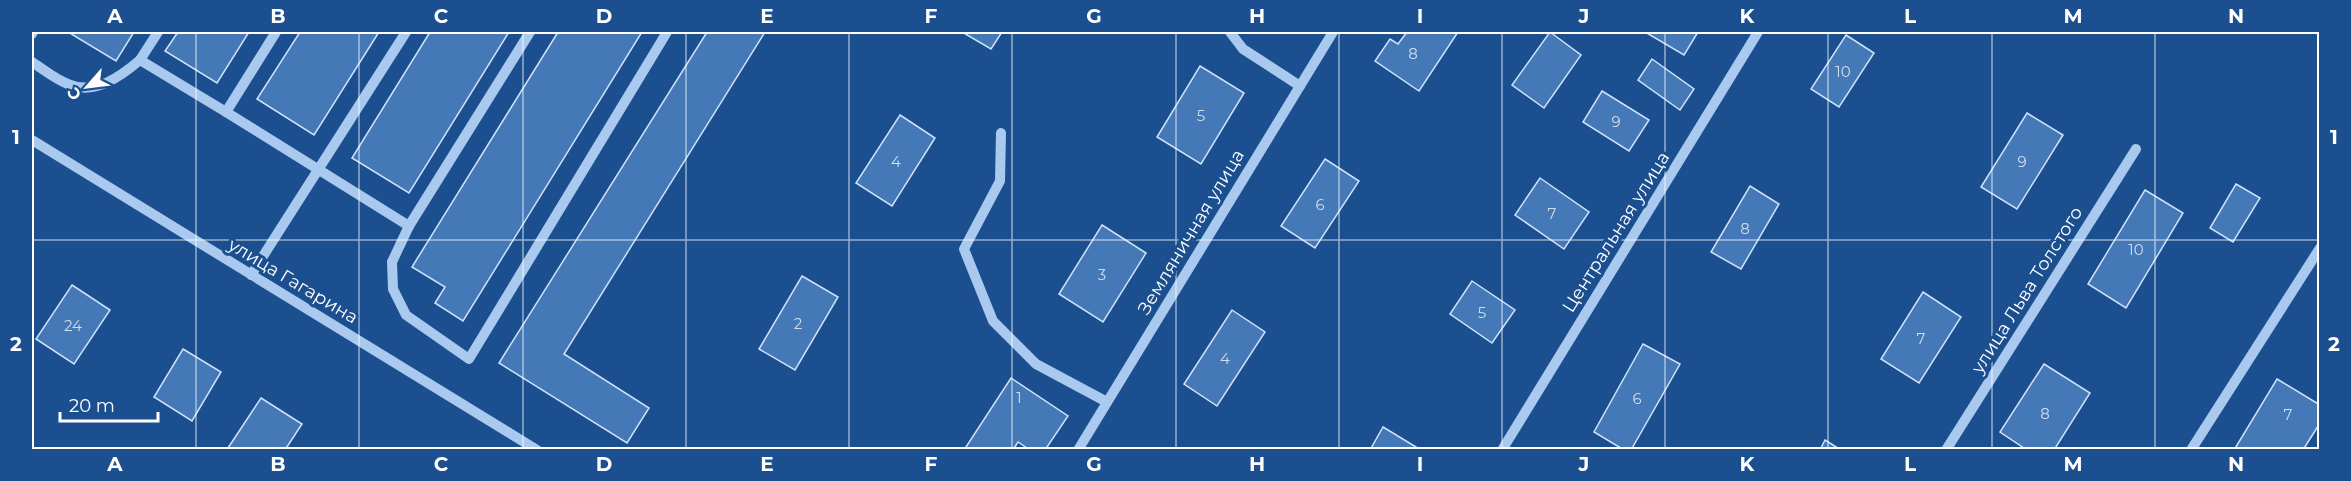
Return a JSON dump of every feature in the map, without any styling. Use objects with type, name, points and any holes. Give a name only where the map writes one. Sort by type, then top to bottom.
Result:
[{"type":"street","points":[[32,62],[70,85],[92,87],[117,80],[141,60],[158,32]]},
{"type":"street","points":[[226,112],[276,32]]},
{"type":"street","points":[[251,274],[406,32]]},
{"type":"street","points":[[530,32],[409,226],[392,262],[393,289],[406,315],[469,359],[667,32]]},
{"type":"street","points":[[1230,32],[1243,49],[1300,86]]},
{"type":"street","name":"Земляничная улица","points":[[1078,450],[1333,32]]},
{"type":"street","name":"Центральная улица","points":[[1502,450],[1758,32]]},
{"type":"street","points":[[141,60],[409,226]]},
{"type":"street","points":[[1001,133],[1000,181],[964,249],[993,321],[1036,364],[1107,402]]},
{"type":"street","name":"улица Гагарина","points":[[32,140],[537,450]]},
{"type":"street","name":"улица Льва Толстого","points":[[1946,450],[2136,149]]},
{"type":"street","points":[[2191,450],[2319,248]]},
{"type":"building","points":[[68,32],[134,32],[116,61]]},
{"type":"building","points":[[178,32],[249,32],[217,83],[165,51]]},
{"type":"building","points":[[300,32],[379,32],[314,135],[257,99]]},
{"type":"building","points":[[430,32],[509,32],[409,193],[352,158]]},
{"type":"building","points":[[558,32],[642,32],[463,321],[435,303],[445,287],[412,267]]},
{"type":"building","points":[[707,32],[765,32],[564,354],[649,408],[627,443],[499,363]]},
{"type":"building","points":[[962,32],[1002,32],[991,49]]},
{"type":"building","points":[[1407,32],[1458,32],[1419,91],[1375,61],[1390,39],[1398,44]]},
{"type":"building","points":[[1550,32],[1581,55],[1544,108],[1512,85]]},
{"type":"building","points":[[1645,32],[1698,32],[1684,55]]},
{"type":"building","points":[[1846,35],[1874,53],[1839,107],[1811,89]]},
{"type":"building","points":[[1652,59],[1694,89],[1680,110],[1638,80]]},
{"type":"building","points":[[1200,66],[1244,93],[1201,164],[1157,137]]},
{"type":"building","points":[[1602,91],[1649,120],[1629,151],[1583,122]]},
{"type":"building","points":[[2027,113],[2063,135],[2017,209],[1981,187]]},
{"type":"building","points":[[900,115],[935,138],[892,206],[856,183]]},
{"type":"building","points":[[1325,159],[1359,181],[1315,248],[1281,226]]},
{"type":"building","points":[[1540,178],[1589,212],[1564,249],[1515,215]]},
{"type":"building","points":[[2236,184],[2260,198],[2233,242],[2210,228]]},
{"type":"building","points":[[1750,186],[1779,204],[1741,269],[1711,252]]},
{"type":"building","points":[[2145,190],[2183,213],[2126,308],[2088,284]]},
{"type":"building","points":[[1102,225],[1146,253],[1103,322],[1059,294]]},
{"type":"building","points":[[802,276],[838,297],[795,370],[759,349]]},
{"type":"building","points":[[1472,281],[1515,310],[1492,343],[1450,314]]},
{"type":"building","points":[[72,285],[110,310],[74,364],[36,339]]},
{"type":"building","points":[[1923,292],[1961,317],[1919,383],[1881,359]]},
{"type":"building","points":[[1232,310],[1265,332],[1217,406],[1184,384]]},
{"type":"building","points":[[1643,344],[1680,364],[1631,450],[1624,450],[1594,432]]},
{"type":"building","points":[[183,349],[221,372],[192,421],[154,397]]},
{"type":"building","points":[[2044,364],[2090,393],[2054,450],[2027,450],[2000,432]]},
{"type":"building","points":[[1011,378],[1068,416],[1045,450],[1030,450],[1018,442],[1013,450],[964,450]]},
{"type":"building","points":[[2277,379],[2320,405],[2320,423],[2303,450],[2234,450]]},
{"type":"building","points":[[261,398],[302,424],[285,450],[230,450],[228,448]]},
{"type":"building","points":[[1383,427],[1421,450],[1370,450]]},
{"type":"building","points":[[1825,440],[1841,450],[1820,450]]}]
